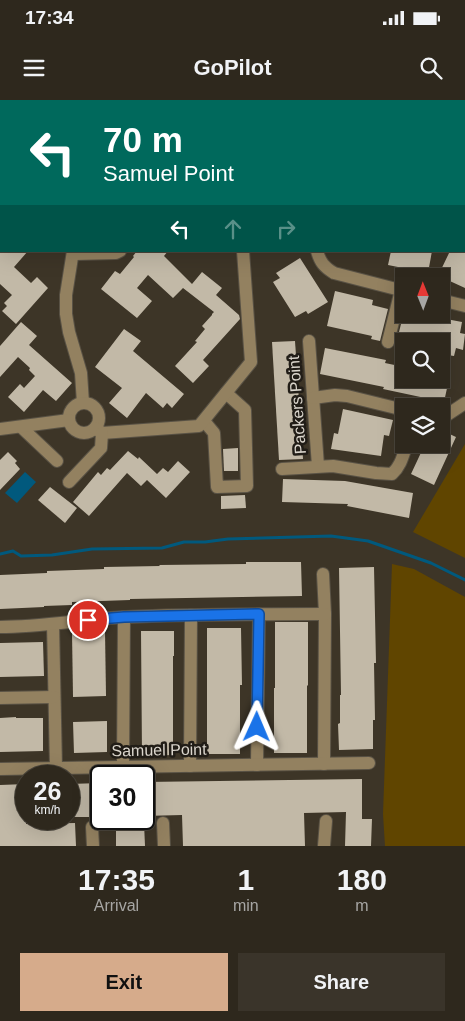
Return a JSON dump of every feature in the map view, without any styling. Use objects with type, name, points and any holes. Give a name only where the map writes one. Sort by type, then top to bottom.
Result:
[{"type":"street","points":[[83,404],[81,373],[69,332],[66,314],[66,295],[73,253],[116,254],[119,252]]},
{"type":"street","points":[[69,482],[101,448],[99,431],[99,416],[95,408],[90,405],[76,405],[72,408],[69,420],[71,427],[80,433],[99,431],[199,426],[251,362],[243,252]]},
{"type":"street","points":[[317,252],[325,268],[334,273],[395,288]]},
{"type":"street","points":[[450,302],[465,306]]},
{"type":"street","points":[[388,342],[395,316]]},
{"type":"street","name":"Packers Point","points":[[309,342],[318,466]]},
{"type":"street","points":[[204,420],[214,433],[217,487],[247,486],[244,410],[226,393]]},
{"type":"street","points":[[313,398],[336,395],[347,396],[395,408]]},
{"type":"street","points":[[450,414],[465,403]]},
{"type":"street","points":[[0,429],[69,420]]},
{"type":"street","points":[[21,427],[57,461]]},
{"type":"street","points":[[282,469],[333,466],[392,474],[397,469],[404,453]]},
{"type":"street","points":[[323,574],[325,614],[324,764]]},
{"type":"street","points":[[257,765],[259,614]]},
{"type":"street","points":[[0,627],[24,627],[124,617],[325,614]]},
{"type":"street","points":[[190,766],[191,615]]},
{"type":"street","points":[[123,765],[124,617]]},
{"type":"street","points":[[53,624],[56,765]]},
{"type":"street","points":[[0,698],[54,697]]},
{"type":"street","name":"Samuel Point","points":[[155,767],[370,763]]},
{"type":"street","name":"Samuel Point","points":[[0,769],[15,769]]},
{"type":"street","points":[[324,846],[326,821]]},
{"type":"street","points":[[163,823],[164,846]]},
{"type":"street","points":[[92,830],[93,846]]},
{"type":"shaded area","points":[[465,444],[465,558],[413,532]]},
{"type":"shaded area","points":[[392,564],[414,569],[465,597],[465,846],[385,846],[383,814]]},
{"type":"water","points":[[25,472],[36,482],[17,503],[5,493]]},
{"type":"building","points":[[0,252],[27,252],[14,267],[31,283],[37,277],[48,288],[16,324],[2,311],[7,306],[4,303],[12,295],[0,284]]},
{"type":"building","points":[[136,252],[167,252],[164,256],[192,284],[202,272],[222,288],[216,295],[239,315],[240,319],[203,360],[209,366],[193,383],[175,366],[197,342],[195,341],[205,329],[202,326],[214,312],[183,288],[173,298],[148,275],[137,288],[152,301],[137,318],[101,289],[115,271],[120,274]]},
{"type":"building","points":[[391,252],[432,252],[429,268],[403,268],[388,265]]},
{"type":"building","points":[[450,252],[465,252],[465,288],[450,281],[450,268],[442,268]]},
{"type":"building","points":[[300,258],[328,302],[308,314],[306,311],[295,317],[273,282],[280,278],[276,273]]},
{"type":"building","points":[[335,291],[373,300],[372,305],[388,309],[380,341],[371,339],[372,336],[327,326]]},
{"type":"building","points":[[450,320],[462,322],[460,333],[465,334],[463,350],[456,348],[454,356],[450,355],[450,333],[399,333],[401,323],[450,323]]},
{"type":"building","points":[[21,322],[37,336],[29,345],[72,383],[56,401],[43,390],[24,412],[8,397],[20,384],[24,388],[35,376],[29,370],[30,368],[18,357],[0,377],[0,346]]},
{"type":"building","points":[[124,329],[141,341],[133,351],[184,394],[172,408],[167,403],[163,408],[146,393],[127,418],[109,403],[122,388],[95,367]]},
{"type":"building","points":[[295,341],[303,459],[279,460],[272,342]]},
{"type":"building","points":[[325,348],[386,360],[385,363],[395,365],[395,388],[447,388],[445,398],[425,398],[383,389],[384,387],[320,374]]},
{"type":"building","points":[[343,409],[393,420],[389,436],[384,435],[381,456],[331,449],[334,433],[338,434]]},
{"type":"building","points":[[450,434],[456,437],[450,450]]},
{"type":"building","points":[[238,448],[238,471],[224,471],[223,449]]},
{"type":"building","points":[[128,451],[138,459],[139,457],[157,474],[163,468],[168,472],[178,461],[190,472],[166,498],[147,480],[141,486],[127,473],[89,516],[73,502],[98,472],[101,475],[107,468],[110,470]]},
{"type":"building","points":[[8,452],[17,461],[15,463],[20,469],[0,490],[0,460]]},
{"type":"building","points":[[421,453],[449,453],[434,485],[411,474]]},
{"type":"building","points":[[283,479],[345,481],[413,493],[409,518],[347,506],[348,504],[282,502]]},
{"type":"building","points":[[50,487],[77,508],[65,523],[38,500]]},
{"type":"building","points":[[245,495],[246,508],[221,509],[221,496]]},
{"type":"building","points":[[246,562],[301,562],[302,596],[130,599],[72,602],[72,605],[0,609],[0,575],[104,569],[104,567],[246,564]]},
{"type":"building","points":[[374,567],[376,663],[374,663],[375,720],[373,720],[373,749],[339,750],[338,724],[340,723],[341,695],[339,568]]},
{"type":"building","points":[[275,622],[308,622],[307,753],[274,753]]},
{"type":"building","points":[[207,628],[241,628],[240,754],[207,754]]},
{"type":"building","points":[[105,631],[106,696],[73,697],[72,632]]},
{"type":"building","points":[[141,631],[174,631],[173,755],[142,756]]},
{"type":"building","points":[[43,642],[44,676],[0,677],[0,643]]},
{"type":"building","points":[[0,718],[43,718],[43,751],[0,752]]},
{"type":"building","points":[[107,721],[107,752],[74,753],[73,722]]},
{"type":"building","points":[[362,779],[362,819],[372,819],[371,846],[345,846],[346,812],[304,813],[305,846],[183,846],[182,815],[155,816],[155,782]]},
{"type":"building","points":[[90,783],[90,817],[80,817],[80,784]]},
{"type":"building","points":[[15,784],[15,830],[75,830],[76,846],[0,846],[0,785]]},
{"type":"building","points":[[116,830],[144,830],[145,846],[116,846]]},
{"type":"waterway","points":[[0,554],[13,551],[21,556],[52,555],[92,549],[162,548],[184,542],[228,539],[331,536],[368,541],[431,563],[465,580]]},
{"type":"route","points":[[88,620],[124,617],[259,614],[257,727]]}]
